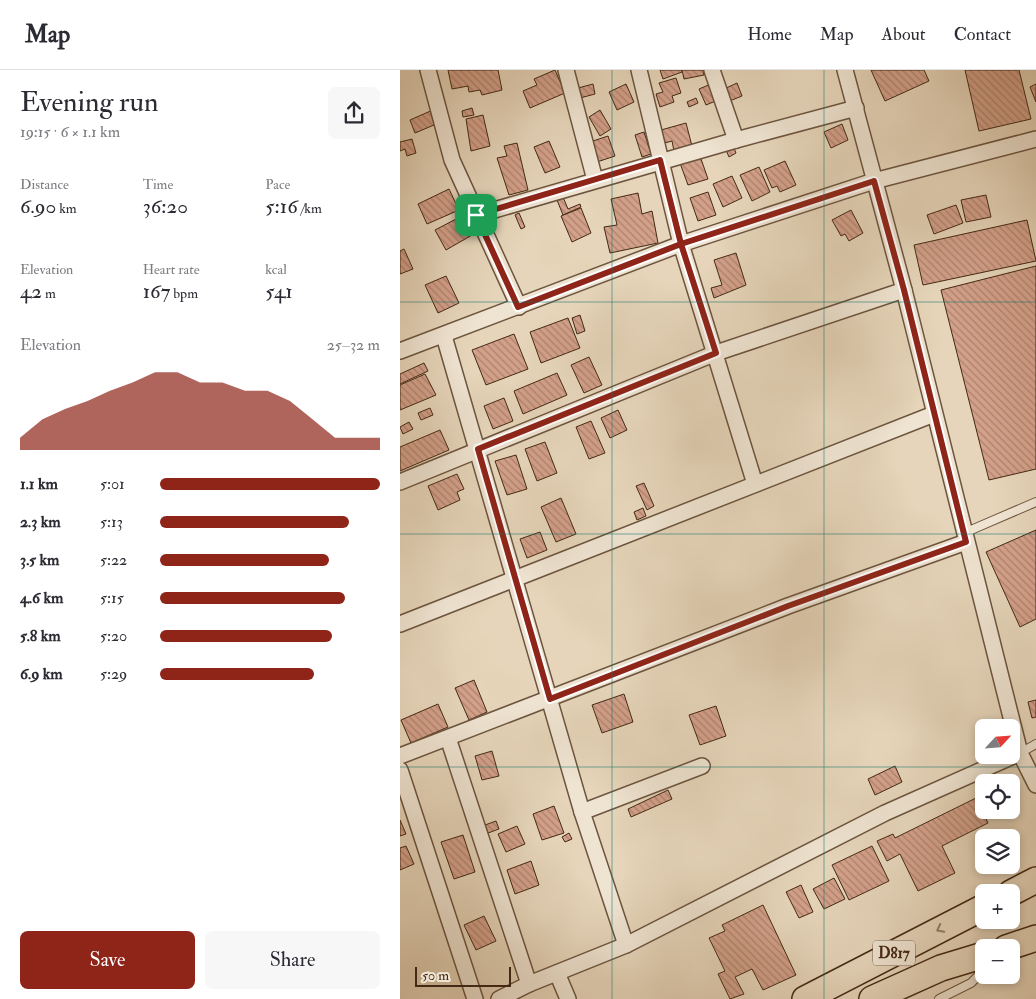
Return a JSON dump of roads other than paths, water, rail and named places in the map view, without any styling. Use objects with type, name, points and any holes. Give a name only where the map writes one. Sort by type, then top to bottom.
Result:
[{"type":"highway","points":[[1020,888],[1036,880]]},
{"type":"highway","name":"D817","points":[[804,999],[975,912]]},
{"type":"highway","points":[[1020,943],[1036,938]]},
{"type":"highway","name":"D817","points":[[872,999],[941,968],[975,957]]},
{"type":"street","points":[[428,70],[452,160],[518,307]]},
{"type":"street","points":[[566,70],[594,180]]},
{"type":"street","points":[[640,70],[681,244],[755,484]]},
{"type":"street","points":[[712,70],[736,140]]},
{"type":"street","points":[[845,70],[904,290],[1011,719]]},
{"type":"street","points":[[476,215],[660,160],[856,108]]},
{"type":"street","points":[[400,351],[444,336],[681,244],[874,181],[1036,139]]},
{"type":"street","points":[[400,482],[716,353],[904,290]]},
{"type":"street","points":[[444,336],[516,578],[582,812],[626,945]]},
{"type":"street","points":[[400,624],[934,414]]},
{"type":"street","points":[[400,756],[965,537]]},
{"type":"street","points":[[448,738],[529,984]]},
{"type":"street","points":[[1020,753],[1036,785]]},
{"type":"street","points":[[500,999],[529,984],[626,945],[885,813],[995,764]]},
{"type":"street","points":[[582,812],[702,766]]},
{"type":"street","points":[[400,770],[475,999]]},
{"type":"street","points":[[557,973],[568,999]]},
{"type":"lane","points":[[965,537],[1036,502]]},
{"type":"lane","points":[[1020,753],[1036,744]]},
{"type":"lane","points":[[940,999],[975,979]]}]
